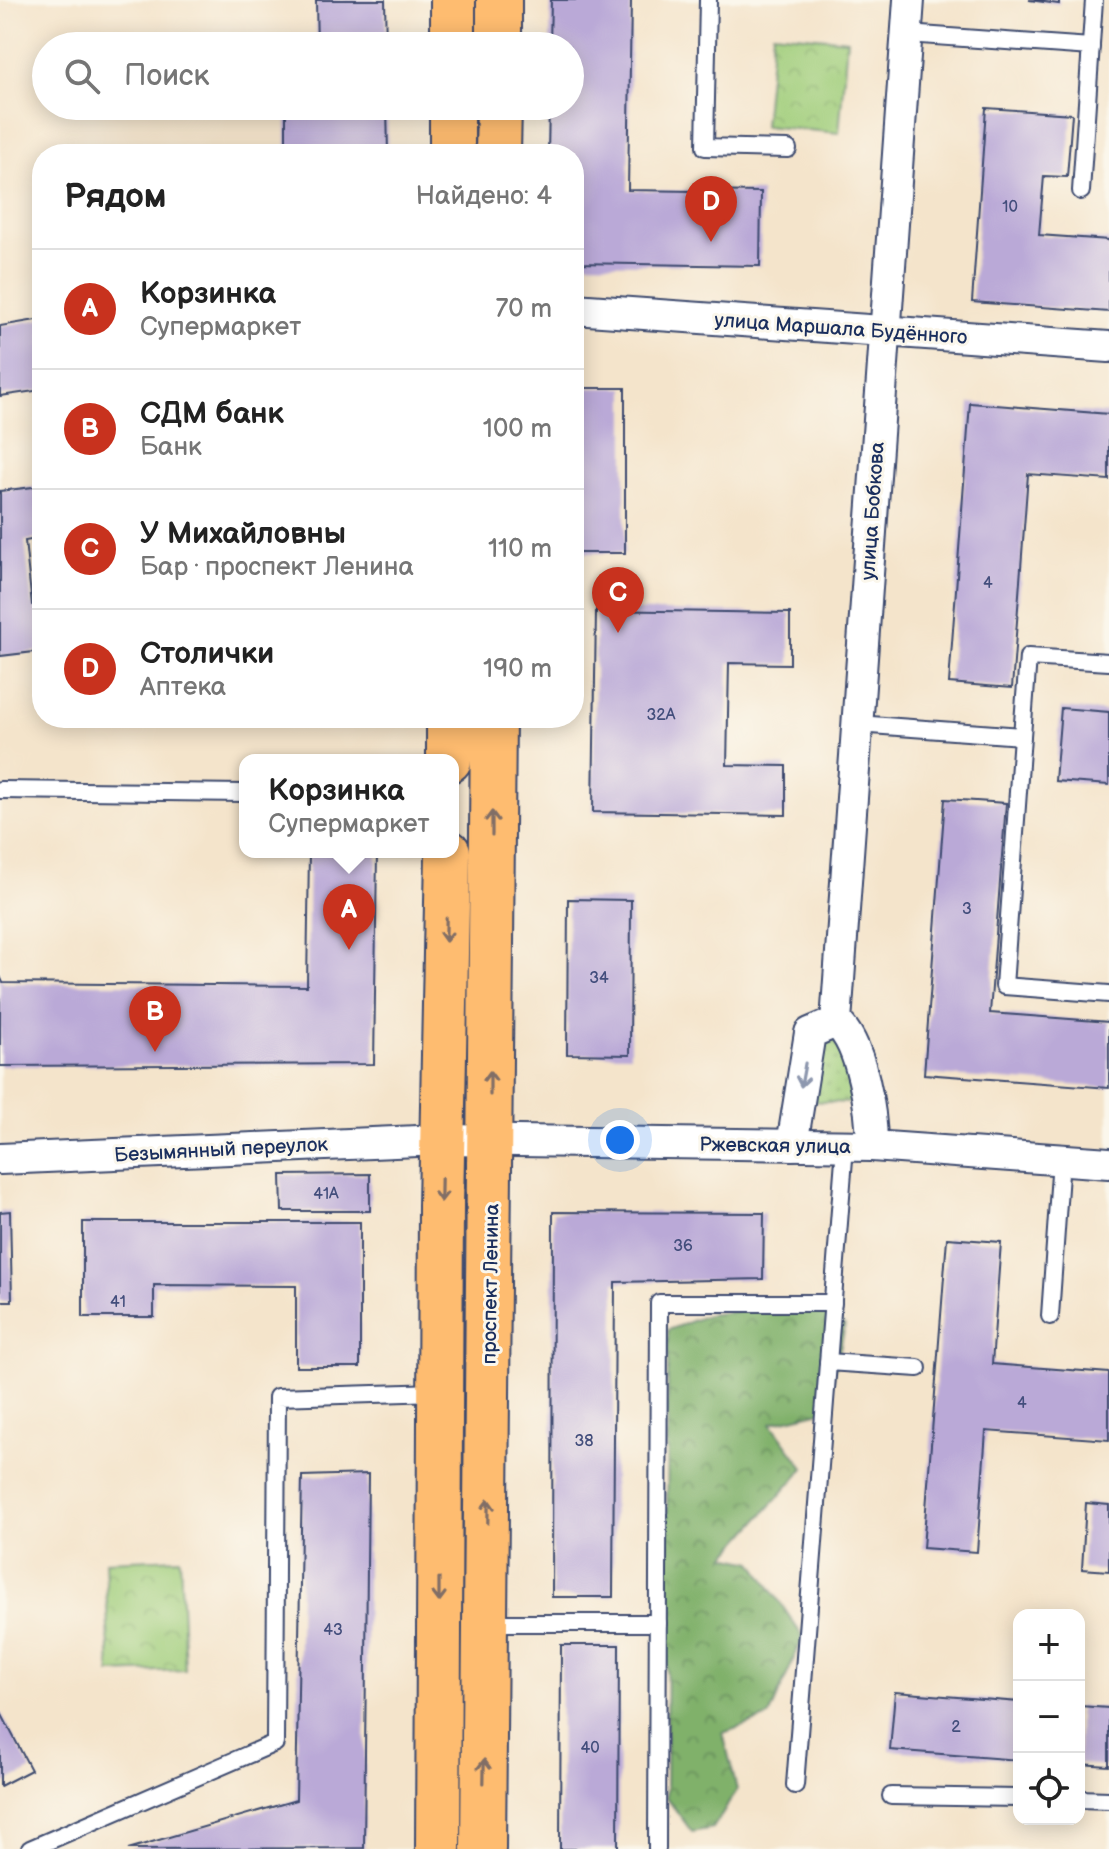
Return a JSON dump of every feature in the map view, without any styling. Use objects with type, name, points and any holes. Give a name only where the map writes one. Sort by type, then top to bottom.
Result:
[{"type":"main road","points":[[453,0],[453,32]]},
{"type":"main road","points":[[499,0],[499,32]]},
{"type":"main road","points":[[452,120],[452,144]]},
{"type":"main road","points":[[498,144],[499,120]]},
{"type":"main road","points":[[449,728],[449,754]]},
{"type":"main road","name":"проспект Ленина","points":[[483,1849],[493,728]]},
{"type":"main road","points":[[438,1849],[441,1140],[448,858]]},
{"type":"street","name":"улица Бобкова","points":[[836,1022],[909,0]]},
{"type":"street","name":"улица Маршала Будённого","points":[[584,310],[1109,347]]},
{"type":"street","points":[[792,1145],[810,1033],[836,1022],[848,1032],[872,1116],[858,1146]]},
{"type":"street","name":"Ржевская улица","points":[[441,1140],[858,1146],[1109,1163]]},
{"type":"street","name":"Безымянный переулок","points":[[0,1159],[441,1140]]},
{"type":"lane","points":[[708,0],[705,147],[788,149]]},
{"type":"lane","points":[[1081,191],[1094,0]]},
{"type":"lane","points":[[907,34],[1091,47]]},
{"type":"lane","points":[[1109,662],[1028,657],[1004,986],[1109,994]]},
{"type":"lane","points":[[857,724],[1022,736]]},
{"type":"lane","points":[[0,790],[239,793]]},
{"type":"lane","points":[[795,1785],[833,1303],[858,1146]]},
{"type":"lane","points":[[1050,1316],[1061,1159]]},
{"type":"lane","points":[[657,1849],[659,1303],[833,1303]]},
{"type":"lane","points":[[828,1362],[918,1368]]},
{"type":"lane","points":[[30,1849],[275,1743],[277,1397],[439,1392]]},
{"type":"lane","points":[[486,1623],[658,1623]]},
{"type":"lane","points":[[891,1796],[1013,1798]]},
{"type":"lane","points":[[1085,1799],[1109,1800]]},
{"type":"green space","points":[[773,33],[847,40],[839,133],[764,126]]},
{"type":"green space","points":[[833,1038],[845,1057],[851,1103],[806,1101],[819,1056]]},
{"type":"green space","points":[[773,1307],[818,1309],[845,1326],[826,1410],[771,1423],[804,1468],[726,1556],[753,1562],[803,1637],[769,1717],[723,1733],[737,1790],[713,1828],[692,1832],[666,1797],[668,1330],[707,1315]]},
{"type":"green space","points":[[180,1558],[185,1670],[110,1673],[105,1561]]},
{"type":"building","points":[[316,0],[385,0],[386,32],[317,32]]},
{"type":"building","points":[[551,0],[631,0],[628,190],[761,192],[760,266],[584,263],[584,144],[548,144],[549,120],[584,120],[584,32],[550,32]]},
{"type":"building","points":[[1029,0],[1059,0],[1059,4]]},
{"type":"building","points":[[986,108],[1072,114],[1067,177],[1044,176],[1039,235],[1109,240],[1109,312],[972,302]]},
{"type":"building","points":[[286,120],[387,120],[388,144],[286,144]]},
{"type":"building","points":[[32,321],[32,391],[0,396],[0,326]]},
{"type":"building","points":[[584,388],[625,388],[625,553],[584,553]]},
{"type":"building","points":[[970,403],[1109,414],[1109,480],[1028,474],[1012,688],[949,683]]},
{"type":"building","points":[[32,487],[32,540],[25,541],[32,605],[32,652],[0,656],[0,491]]},
{"type":"building","points":[[596,610],[790,613],[790,664],[729,663],[727,765],[786,766],[786,815],[593,812]]},
{"type":"building","points":[[1061,708],[1109,712],[1109,785],[1055,781]]},
{"type":"building","points":[[945,799],[1006,803],[990,1013],[1109,1022],[1109,1088],[924,1074]]},
{"type":"building","points":[[309,858],[377,858],[374,1064],[0,1066],[0,976],[3,983],[307,986]]},
{"type":"building","points":[[568,899],[631,900],[630,1055],[567,1054]]},
{"type":"building","points":[[370,1174],[370,1211],[282,1211],[281,1175]]},
{"type":"building","points":[[10,1211],[12,1301],[0,1301],[0,1212]]},
{"type":"building","points":[[553,1212],[764,1213],[763,1279],[615,1282],[613,1597],[552,1597]]},
{"type":"building","points":[[83,1222],[360,1222],[360,1367],[296,1367],[296,1286],[154,1285],[154,1317],[83,1317]]},
{"type":"building","points":[[947,1238],[1001,1242],[992,1364],[1109,1373],[1109,1440],[986,1431],[977,1552],[923,1548]]},
{"type":"building","points":[[368,1474],[364,1848],[128,1849],[296,1800],[302,1476]]},
{"type":"building","points":[[1086,1503],[1109,1505],[1109,1571],[1082,1569]]},
{"type":"building","points":[[561,1645],[619,1645],[618,1849],[560,1849]]},
{"type":"building","points":[[895,1692],[1013,1702],[1013,1760],[890,1750]]},
{"type":"building","points":[[1085,1706],[1109,1708],[1109,1766],[1085,1764]]},
{"type":"building","points":[[0,1711],[31,1770],[0,1786]]},
{"type":"place","name":"Столички","points":[[711,242]]},
{"type":"place","name":"У Михайловны","points":[[618,633]]},
{"type":"place","name":"Корзинка","points":[[349,950]]},
{"type":"place","name":"СДМ банк","points":[[155,1052]]}]
